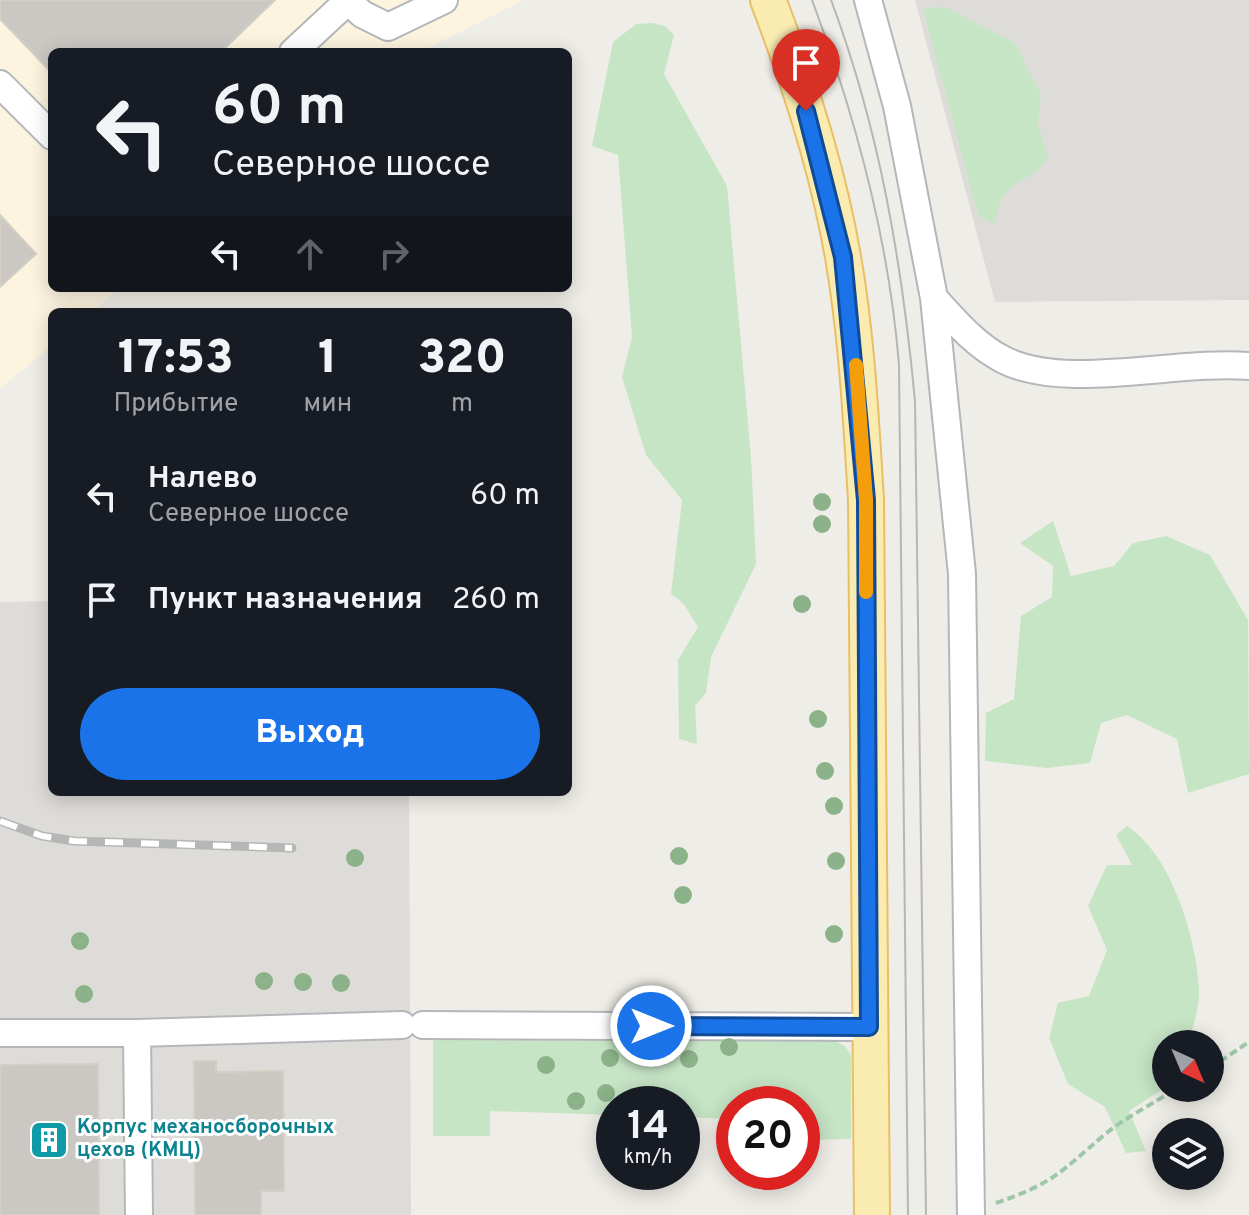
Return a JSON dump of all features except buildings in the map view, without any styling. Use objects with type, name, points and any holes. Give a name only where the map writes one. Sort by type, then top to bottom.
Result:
[{"type":"main road","points":[[768,0],[798,85],[829,195],[843,257],[853,332],[866,500],[872,1215]]},
{"type":"lane","points":[[297,48],[348,0],[362,14],[388,27],[444,0]]},
{"type":"lane","points":[[868,0],[897,106],[934,298],[962,574],[971,1213]]},
{"type":"lane","points":[[0,84],[48,132]]},
{"type":"lane","points":[[934,298],[980,343],[1002,359],[1029,370],[1057,375],[1174,365],[1249,366]]},
{"type":"lane","points":[[0,1033],[137,1033],[412,1025],[869,1027]]},
{"type":"lane","points":[[137,1033],[139,1215]]},
{"type":"path","points":[[1224,1059],[1249,1042]]},
{"type":"path","points":[[971,1213],[1040,1188],[1070,1167],[1106,1133],[1156,1102]]},
{"type":"shaded area","points":[[0,0],[524,0],[428,48],[48,48],[48,292],[115,292],[97,308],[48,308],[48,348],[0,389]]},
{"type":"shaded area","points":[[915,0],[1249,0],[1249,300],[995,302]]},
{"type":"shaded area","points":[[48,601],[48,796],[409,796],[411,1215],[0,1215],[0,602]]},
{"type":"green space","points":[[947,8],[1015,43],[1041,95],[1038,124],[1048,158],[1039,169],[1004,195],[993,224],[978,215],[923,9]]},
{"type":"green space","points":[[636,24],[665,26],[674,35],[664,74],[727,186],[751,457],[756,564],[711,657],[706,693],[695,706],[697,744],[679,739],[678,660],[698,627],[683,603],[671,594],[682,500],[646,455],[622,377],[632,337],[618,155],[592,146],[613,42]]},
{"type":"green space","points":[[1053,521],[1071,576],[1114,566],[1133,543],[1166,536],[1210,555],[1248,620],[1249,774],[1188,793],[1177,739],[1127,715],[1101,723],[1090,763],[1047,768],[985,761],[986,713],[1014,699],[1021,616],[1052,597],[1053,566],[1020,543]]},
{"type":"green space","points":[[1127,826],[1143,839],[1169,876],[1193,946],[1199,997],[1192,1030],[1152,1030],[1152,1096],[1129,1111],[1146,1151],[1126,1153],[1105,1107],[1068,1084],[1049,1038],[1058,1003],[1089,996],[1107,950],[1088,906],[1107,865],[1132,865],[1116,835]]},
{"type":"green space","points":[[433,1040],[835,1041],[845,1046],[851,1055],[851,1139],[820,1140],[820,1086],[716,1086],[716,1118],[700,1118],[700,1086],[596,1086],[596,1114],[490,1111],[490,1136],[433,1136]]},
{"type":"tram line","points":[[812,0],[843,89],[879,225],[899,365],[908,1215]]},
{"type":"tram line","points":[[831,0],[876,148],[896,248],[915,401],[926,1215]]},
{"type":"railway","points":[[0,821],[42,836],[74,841],[292,848]]},
{"type":"slow traffic","points":[[856,365],[866,500],[866,592]]},
{"type":"place","name":"Корпус механосборочных цехов (КМЦ)","points":[[49,1140]]},
{"type":"route","points":[[651,1026],[869,1027],[866,500],[861,419],[843,257],[806,111]]}]
